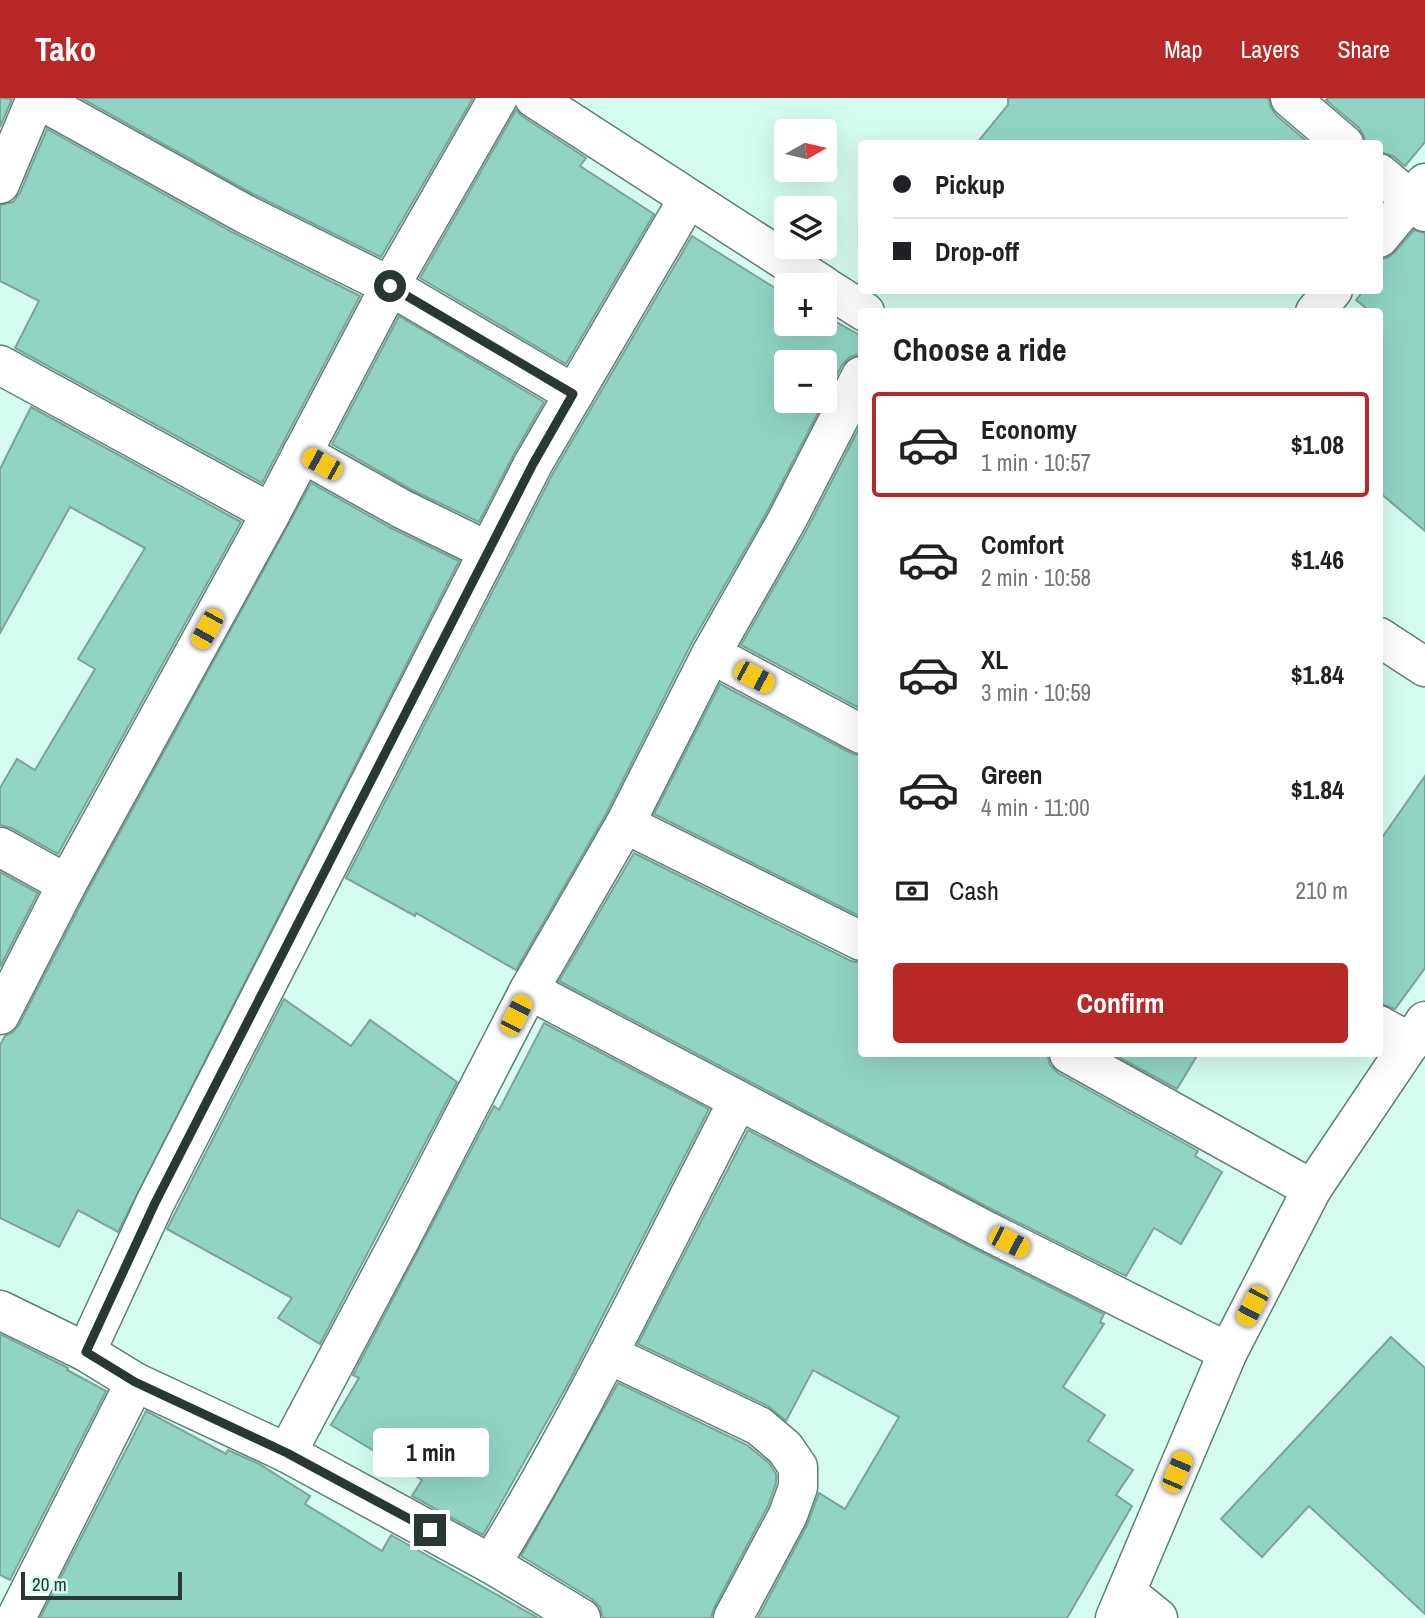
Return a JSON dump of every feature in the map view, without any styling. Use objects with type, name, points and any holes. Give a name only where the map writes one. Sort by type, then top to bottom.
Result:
[{"type":"street","points":[[0,184],[36,98],[245,214],[390,286],[573,394]]},
{"type":"street","points":[[0,1016],[67,884],[271,513],[390,286],[498,98]]},
{"type":"street","points":[[534,98],[804,273]]},
{"type":"street","points":[[1290,98],[1339,140]]},
{"type":"street","points":[[1383,176],[1420,199],[1383,234]]},
{"type":"street","points":[[86,1352],[155,1203],[533,464],[688,199]]},
{"type":"street","points":[[837,294],[859,308]]},
{"type":"street","points":[[1318,308],[1330,294]]},
{"type":"street","points":[[0,365],[271,513]]},
{"type":"street","points":[[287,1453],[528,990],[625,824],[711,654],[787,520],[858,382]]},
{"type":"street","points":[[302,453],[402,509],[488,551]]},
{"type":"street","points":[[1383,640],[1425,667]]},
{"type":"street","points":[[711,654],[858,732]]},
{"type":"street","points":[[625,824],[858,940]]},
{"type":"street","points":[[0,847],[67,884]]},
{"type":"street","points":[[528,990],[985,1230],[1228,1352]]},
{"type":"street","points":[[1158,1618],[1121,1605],[1228,1352],[1312,1189],[1405,1030]]},
{"type":"street","points":[[1074,1057],[1312,1189]]},
{"type":"street","points":[[491,1564],[542,1481],[610,1355],[659,1252],[738,1101]]},
{"type":"street","points":[[0,1310],[86,1352],[135,1382],[287,1453],[491,1564],[581,1618]]},
{"type":"street","points":[[610,1355],[759,1426],[785,1448],[798,1467],[798,1487],[788,1515],[733,1618]]},
{"type":"street","points":[[16,1618],[135,1382]]},
{"type":"building","points":[[0,98],[12,99],[0,127]]},
{"type":"building","points":[[81,98],[473,98],[381,257],[255,195]]},
{"type":"building","points":[[1008,98],[1269,98],[1270,106],[1276,115],[1305,140],[979,140],[1008,105]]},
{"type":"building","points":[[1425,98],[1425,142],[1405,166],[1393,156],[1383,153],[1383,140],[1364,140],[1359,128],[1326,100]]},
{"type":"building","points":[[516,110],[586,158],[580,166],[654,214],[566,364],[420,278]]},
{"type":"building","points":[[47,129],[234,233],[360,296],[262,483],[15,348],[39,301],[0,281],[0,205],[13,202],[20,193]]},
{"type":"building","points":[[1414,230],[1425,233],[1425,531],[1383,495],[1383,308],[1366,308],[1356,300],[1361,294],[1383,294],[1383,258],[1395,252]]},
{"type":"building","points":[[692,236],[774,287],[774,336],[837,336],[837,322],[858,334],[858,355],[850,357],[837,375],[837,350],[774,350],[774,413],[818,413],[768,510],[691,644],[606,814],[516,970],[416,913],[415,916],[346,878],[552,475]]},
{"type":"building","points":[[399,316],[544,402],[479,522],[412,490],[332,444]]},
{"type":"building","points":[[31,407],[241,522],[58,854],[11,828],[0,825],[0,788],[17,759],[35,770],[95,669],[78,659],[145,548],[70,507],[0,633],[0,469]]},
{"type":"building","points":[[858,430],[858,707],[741,645],[806,531]]},
{"type":"building","points":[[311,483],[391,528],[459,561],[118,1232],[78,1210],[59,1247],[0,1218],[0,1045],[5,1036],[19,1025],[86,894]]},
{"type":"building","points":[[720,684],[858,755],[858,916],[654,814]]},
{"type":"building","points":[[1425,776],[1425,968],[1395,1009],[1383,1004],[1383,836]]},
{"type":"building","points":[[634,853],[858,962],[858,1057],[1048,1057],[1050,1065],[1058,1073],[1198,1151],[1195,1156],[1222,1172],[1181,1244],[1154,1228],[1126,1276],[995,1211],[559,981]]},
{"type":"building","points":[[0,872],[38,893],[0,967]]},
{"type":"building","points":[[284,999],[351,1046],[370,1020],[457,1082],[320,1344],[278,1318],[292,1298],[167,1229]]},
{"type":"building","points":[[544,1023],[709,1109],[569,1382],[483,1535],[412,1496],[422,1480],[331,1425],[359,1378],[353,1375],[494,1106],[499,1110]]},
{"type":"building","points":[[1118,1057],[1196,1057],[1177,1089]]},
{"type":"building","points":[[748,1130],[1104,1314],[1100,1322],[1104,1324],[1063,1387],[1105,1415],[1088,1441],[1133,1470],[1116,1495],[1132,1506],[1067,1618],[758,1618],[807,1525],[819,1493],[845,1509],[899,1417],[813,1370],[786,1421],[768,1406],[638,1344]]},
{"type":"building","points":[[0,1334],[68,1368],[67,1370],[106,1391],[10,1580],[0,1575]]},
{"type":"building","points":[[1391,1337],[1425,1368],[1425,1614],[1309,1506],[1262,1557],[1221,1519]]},
{"type":"building","points":[[618,1383],[747,1445],[769,1463],[776,1474],[776,1483],[768,1506],[711,1618],[603,1618],[600,1607],[592,1599],[521,1556]]},
{"type":"building","points":[[146,1411],[226,1454],[228,1450],[259,1464],[310,1496],[305,1504],[382,1551],[391,1535],[538,1618],[40,1618]]},
{"type":"route","points":[[390,286],[573,394],[533,464],[155,1203],[86,1352],[135,1382],[287,1453],[430,1530]]}]
